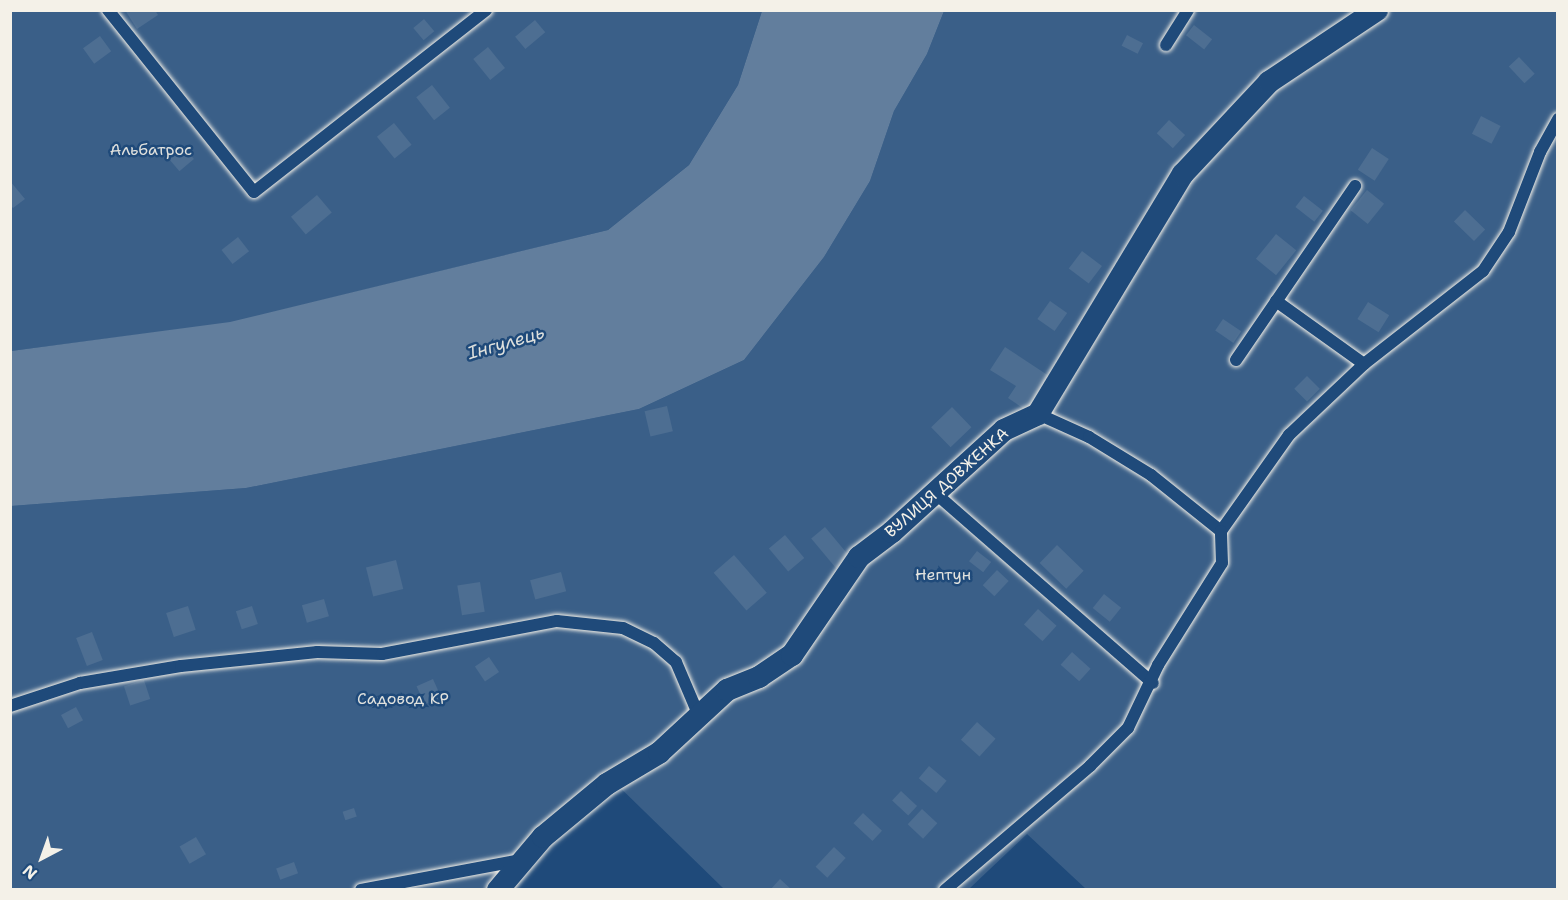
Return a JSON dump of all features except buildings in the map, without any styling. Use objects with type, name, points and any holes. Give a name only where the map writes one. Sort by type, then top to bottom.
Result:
[{"type":"street","points":[[1038,414],[1183,174],[1269,82],[1377,10]]},
{"type":"street","name":"ВУЛИЦЯ ДОВЖЕНКА","points":[[498,890],[521,860],[607,784],[659,753],[726,690],[759,677],[792,655],[859,557],[935,494],[1004,430],[1038,414]]},
{"type":"lane","points":[[108,10],[254,192],[486,10]]},
{"type":"lane","points":[[1166,45],[1188,10]]},
{"type":"lane","points":[[945,890],[1090,766],[1128,728],[1153,684],[1158,665],[1222,563],[1221,531],[1289,435],[1364,364],[1483,271],[1509,232],[1540,152],[1557,119]]},
{"type":"lane","points":[[1236,360],[1355,186]]},
{"type":"lane","points":[[1276,301],[1364,364]]},
{"type":"lane","points":[[1038,414],[1089,436],[1142,470],[1221,531]]},
{"type":"lane","points":[[935,494],[1153,684]]},
{"type":"lane","points":[[10,706],[80,683],[182,666],[316,652],[382,654],[557,621],[623,628],[654,643],[676,662],[699,716]]},
{"type":"lane","points":[[361,890],[521,860]]},
{"type":"green space","name":"Альбатрос","points":[[10,11],[762,11],[738,85],[689,165],[608,230],[230,323],[11,351]]},
{"type":"green space","points":[[944,11],[1557,11],[1557,889],[1086,889],[1027,834],[969,889],[724,889],[605,773],[488,889],[11,890],[11,506],[246,488],[639,409],[744,360],[824,257],[870,181],[894,111],[927,54]]},
{"type":"water","name":"Інгулець","points":[[762,11],[944,11],[927,54],[894,111],[870,181],[824,257],[744,360],[639,409],[246,488],[11,506],[11,351],[230,322],[608,230],[689,165],[738,85]]},
{"type":"park label","name":"Нептун","points":[[943,575]]},
{"type":"park label","name":"Садовод КР","points":[[403,699]]}]
